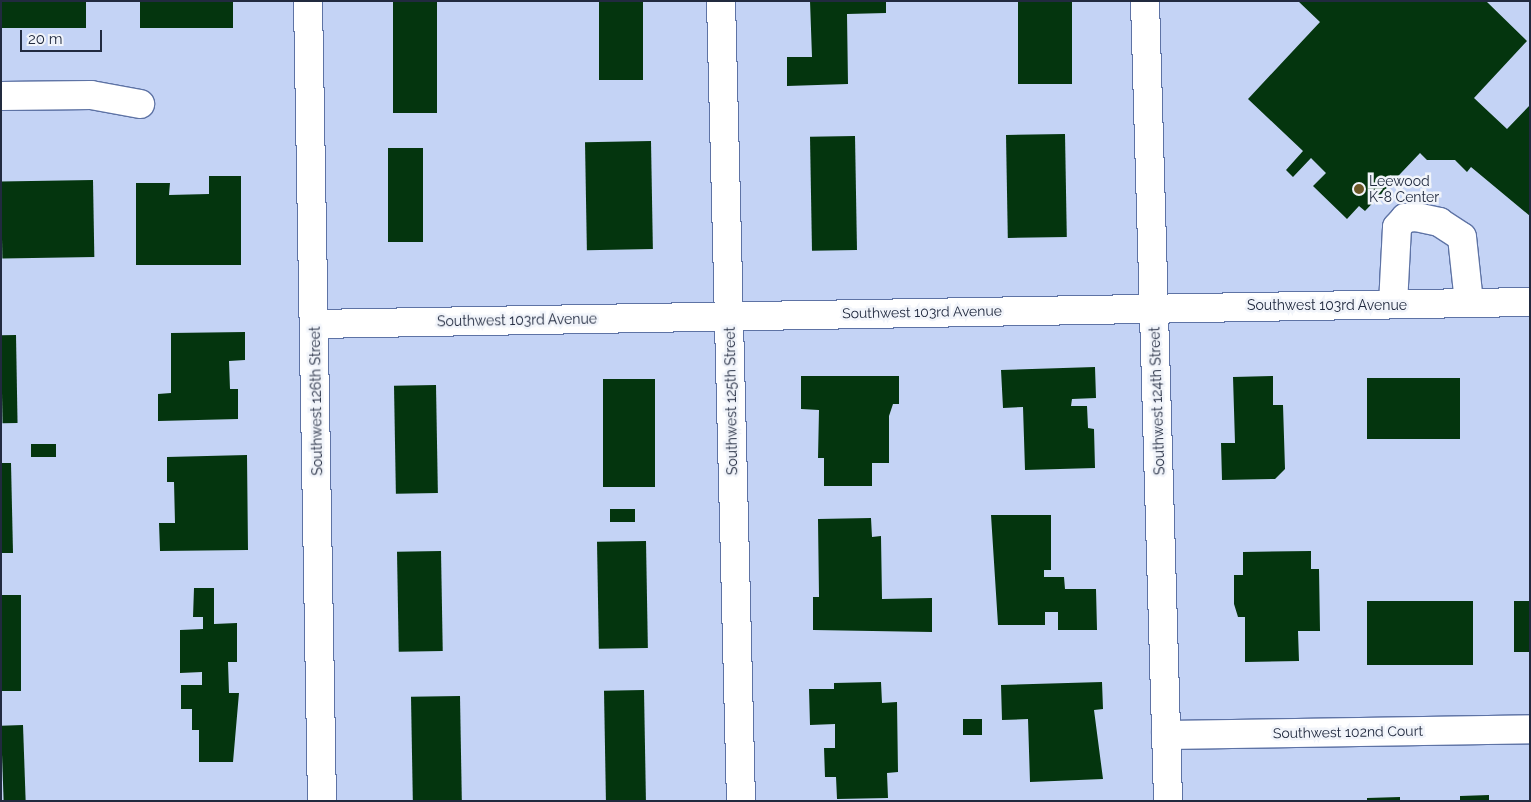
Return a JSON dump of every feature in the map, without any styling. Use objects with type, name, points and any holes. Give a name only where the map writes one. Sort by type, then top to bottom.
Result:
[{"type":"street","name":"Southwest 126th Street","points":[[308,1],[322,801]]},
{"type":"street","name":"Southwest 125th Street","points":[[721,1],[741,801]]},
{"type":"street","name":"Southwest 124th Street","points":[[1145,1],[1168,801]]},
{"type":"street","points":[[1,96],[91,95],[140,104]]},
{"type":"street","points":[[1393,304],[1397,227],[1405,218],[1416,217],[1439,222],[1462,237],[1468,258],[1469,303]]},
{"type":"street","name":"Southwest 103rd Avenue","points":[[315,324],[1530,302]]},
{"type":"street","name":"Southwest 102nd Court","points":[[1166,735],[1530,729]]},
{"type":"building","points":[[1,1],[86,1],[86,28],[1,28]]},
{"type":"building","points":[[140,1],[233,1],[233,28],[140,28]]},
{"type":"building","points":[[393,1],[437,1],[437,113],[393,113]]},
{"type":"building","points":[[599,1],[643,1],[643,80],[599,80]]},
{"type":"building","points":[[810,1],[886,1],[886,13],[847,14],[848,84],[787,86],[787,57],[812,57]]},
{"type":"building","points":[[1018,1],[1072,1],[1072,84],[1018,84]]},
{"type":"building","points":[[1298,1],[1486,1],[1527,41],[1474,98],[1507,129],[1530,105],[1530,216],[1471,167],[1467,172],[1455,160],[1427,160],[1420,153],[1365,211],[1359,206],[1347,219],[1313,186],[1326,173],[1311,158],[1293,177],[1286,170],[1303,151],[1248,99],[1320,22]]},
{"type":"building","points":[[1065,134],[1067,237],[1008,238],[1006,135]]},
{"type":"building","points":[[855,136],[857,250],[812,251],[810,137]]},
{"type":"building","points":[[651,141],[653,249],[587,250],[585,142]]},
{"type":"building","points":[[388,148],[423,148],[423,242],[388,242]]},
{"type":"building","points":[[209,176],[241,176],[241,265],[136,265],[136,183],[170,183],[169,195],[209,194]]},
{"type":"building","points":[[93,180],[94,257],[2,259],[1,182]]},
{"type":"building","points":[[245,332],[245,360],[229,361],[230,389],[238,389],[238,419],[158,421],[158,394],[171,393],[171,333]]},
{"type":"building","points":[[1,335],[16,335],[18,423],[3,423]]},
{"type":"building","points":[[1095,367],[1096,398],[1072,399],[1071,406],[1087,406],[1088,428],[1094,429],[1095,468],[1025,470],[1023,407],[1003,408],[1001,370]]},
{"type":"building","points":[[801,376],[899,376],[899,404],[893,404],[889,416],[889,463],[872,463],[872,486],[824,486],[824,458],[818,458],[819,410],[801,409]]},
{"type":"building","points":[[1273,376],[1273,405],[1283,405],[1285,469],[1275,479],[1222,480],[1221,443],[1235,443],[1233,377]]},
{"type":"building","points":[[1367,378],[1460,378],[1460,439],[1367,439]]},
{"type":"building","points":[[603,379],[655,379],[655,487],[603,487]]},
{"type":"building","points":[[436,385],[438,493],[396,494],[394,386]]},
{"type":"building","points":[[31,444],[56,444],[56,457],[31,457]]},
{"type":"building","points":[[247,455],[248,550],[160,551],[159,523],[175,523],[174,482],[167,482],[167,457]]},
{"type":"building","points":[[1,463],[11,463],[13,553],[1,553]]},
{"type":"building","points":[[610,509],[635,509],[635,522],[610,522]]},
{"type":"building","points":[[991,515],[1051,515],[1051,570],[1044,570],[1044,577],[1064,577],[1065,589],[1096,589],[1097,630],[1058,630],[1058,612],[1045,612],[1045,625],[998,625]]},
{"type":"building","points":[[871,518],[872,537],[881,536],[882,599],[932,598],[932,632],[813,630],[813,597],[819,597],[818,519]]},
{"type":"building","points":[[646,541],[648,648],[599,649],[597,542]]},
{"type":"building","points":[[441,551],[443,651],[399,652],[397,552]]},
{"type":"building","points":[[1311,551],[1311,569],[1319,569],[1320,631],[1298,631],[1299,661],[1245,662],[1245,617],[1238,617],[1234,604],[1234,575],[1243,575],[1243,552]]},
{"type":"building","points":[[194,588],[214,588],[214,624],[237,623],[237,662],[228,662],[229,693],[239,693],[233,762],[199,762],[199,730],[192,730],[192,709],[181,709],[181,685],[202,685],[202,672],[180,673],[180,630],[203,629],[203,617],[193,617]]},
{"type":"building","points":[[1,595],[21,595],[21,691],[1,691]]},
{"type":"building","points":[[1367,601],[1473,601],[1473,665],[1367,665]]},
{"type":"building","points":[[1514,601],[1530,601],[1530,652],[1514,652]]},
{"type":"building","points":[[881,682],[882,703],[897,702],[898,772],[887,773],[888,798],[837,799],[836,777],[825,777],[824,748],[835,748],[835,724],[810,725],[809,689],[834,689],[834,683]]},
{"type":"building","points":[[1102,682],[1103,709],[1094,710],[1103,779],[1030,782],[1028,719],[1002,720],[1001,685]]},
{"type":"building","points":[[644,690],[646,801],[606,801],[604,691]]},
{"type":"building","points":[[460,696],[462,801],[413,801],[411,697]]},
{"type":"building","points":[[963,719],[982,719],[982,735],[963,735]]},
{"type":"building","points":[[23,725],[26,801],[4,801],[1,726]]},
{"type":"building","points":[[1489,795],[1489,801],[1460,801],[1460,796]]},
{"type":"building","points":[[1400,797],[1400,801],[1367,801],[1367,798]]},
{"type":"place","name":"Leewood K-8 Center","points":[[1359,189]]}]
